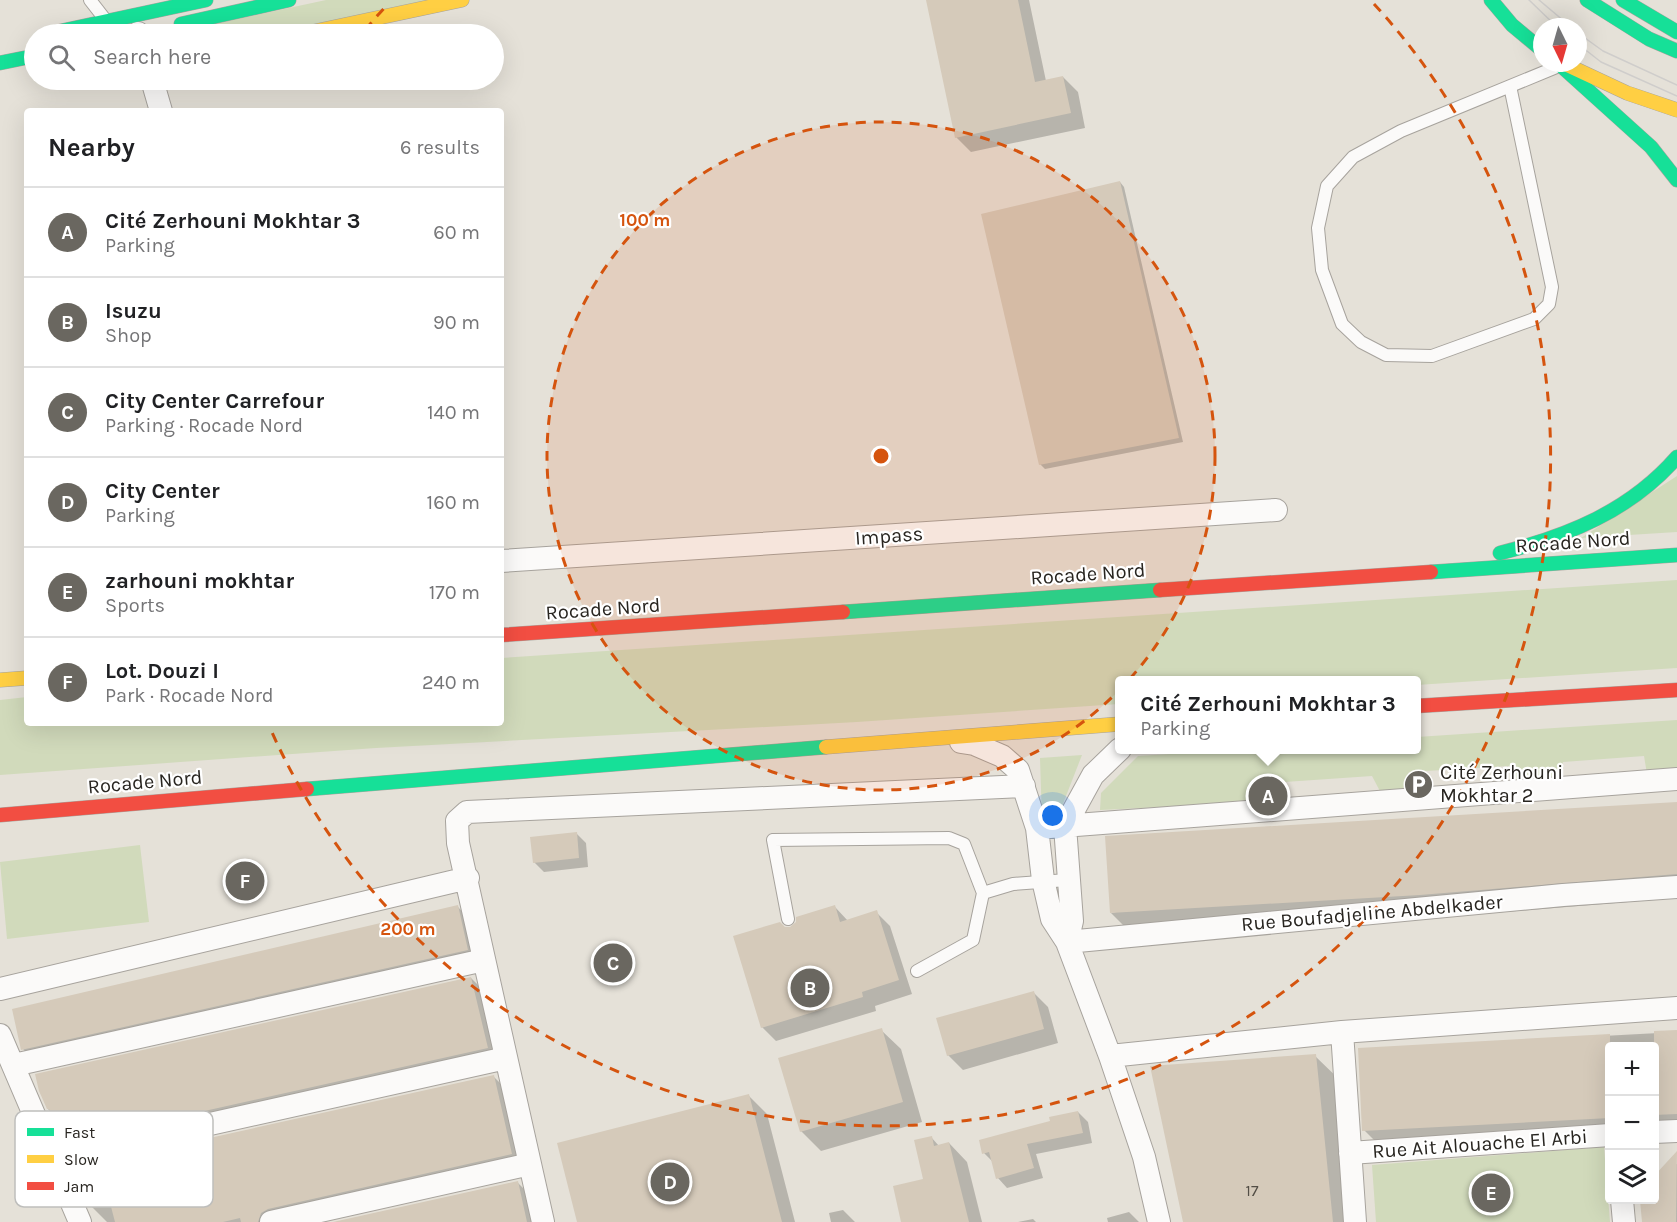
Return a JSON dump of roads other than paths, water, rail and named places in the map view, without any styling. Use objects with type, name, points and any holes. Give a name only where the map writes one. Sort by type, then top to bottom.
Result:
[{"type":"main road","points":[[93,24],[207,0]]},
{"type":"main road","points":[[181,24],[289,0]]},
{"type":"main road","points":[[349,24],[462,0]]},
{"type":"main road","points":[[1491,0],[1512,25],[1533,42]]},
{"type":"main road","points":[[1587,0],[1649,39],[1677,51]]},
{"type":"main road","points":[[1623,0],[1677,32]]},
{"type":"main road","points":[[0,63],[24,58]]},
{"type":"main road","points":[[1570,72],[1651,147],[1677,180]]},
{"type":"main road","points":[[1579,72],[1627,93],[1677,110]]},
{"type":"main road","points":[[1418,572],[1522,548],[1592,522],[1645,489],[1677,457]]},
{"type":"main road","name":"Rocade Nord","points":[[504,635],[1677,555]]},
{"type":"main road","points":[[0,680],[24,678]]},
{"type":"main road","points":[[1421,706],[1677,690]]},
{"type":"main road","name":"Rocade Nord","points":[[0,815],[87,806],[1115,724]]},
{"type":"street","points":[[155,90],[159,108]]},
{"type":"street","name":"Impass","points":[[504,561],[1276,510]]},
{"type":"street","points":[[933,738],[974,744],[1002,756],[1018,770],[1037,828],[1043,880],[1052,919],[1067,942],[1110,1056],[1144,1157],[1159,1222]]},
{"type":"street","points":[[1067,942],[1072,921],[1067,880],[1065,826],[1094,775],[1115,753]]},
{"type":"street","points":[[1037,828],[1677,779]]},
{"type":"street","points":[[543,1222],[484,960],[468,878],[458,843],[457,821],[467,812],[477,810],[1024,786]]},
{"type":"street","points":[[0,989],[468,878]]},
{"type":"street","name":"Rue Boufadjeline Abdelkader","points":[[1067,942],[1551,896],[1677,887]]},
{"type":"street","points":[[14,1065],[484,960]]},
{"type":"street","points":[[1110,1056],[1342,1032],[1677,1008]]},
{"type":"street","points":[[1342,1032],[1355,1222]]},
{"type":"street","points":[[0,1035],[33,1111]]},
{"type":"street","points":[[213,1123],[506,1058]]},
{"type":"street","points":[[1659,1132],[1677,1131]]},
{"type":"street","name":"Rue Ait Alouache El Arbi","points":[[1350,1153],[1605,1135]]},
{"type":"street","points":[[271,1222],[530,1164]]},
{"type":"street","points":[[1622,1204],[1624,1222]]},
{"type":"street","points":[[74,1207],[80,1222]]},
{"type":"lane","points":[[90,0],[107,21]]},
{"type":"lane","points":[[1510,86],[1552,287],[1549,304],[1534,319],[1432,356],[1386,355],[1361,342],[1342,324],[1326,280],[1318,228],[1327,186],[1353,157],[1401,131],[1542,72]]},
{"type":"lane","points":[[788,920],[773,840],[949,838],[964,844],[983,893],[973,940],[918,971]]},
{"type":"lane","points":[[983,893],[1013,884],[1067,880]]},
{"type":"tram line","points":[[1529,0],[1548,18]]},
{"type":"tram line","points":[[1539,0],[1560,18]]},
{"type":"tram line","points":[[1587,39],[1603,51],[1677,85]]},
{"type":"tram line","points":[[1587,51],[1601,62],[1677,96]]},
{"type":"place","name":"Cité Zerhouni Mokhtar 2","points":[[1419,784]]},
{"type":"place","name":"Cité Zerhouni Mokhtar 3","points":[[1268,796]]},
{"type":"place","name":"Lot. Douzi I","points":[[245,881]]},
{"type":"place","name":"City Center Carrefour","points":[[613,963]]},
{"type":"place","name":"Isuzu","points":[[810,988]]},
{"type":"place","name":"City Center","points":[[670,1182]]},
{"type":"place","name":"zarhouni mokhtar","points":[[1491,1193]]}]
